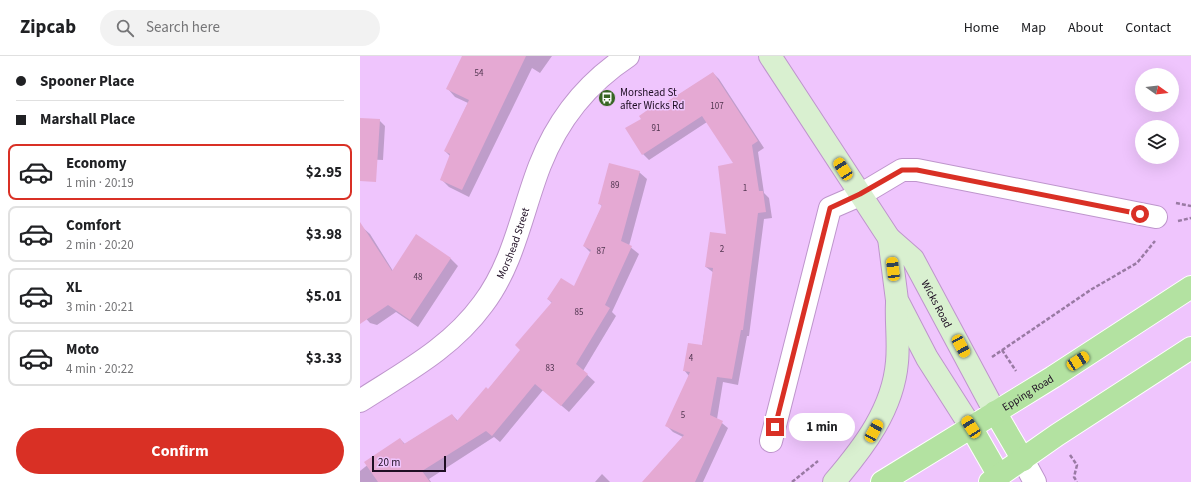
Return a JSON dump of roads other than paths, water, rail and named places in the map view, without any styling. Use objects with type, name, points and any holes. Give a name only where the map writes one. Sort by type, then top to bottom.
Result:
[{"type":"main road","name":"Wicks Road","points":[[770,56],[889,238],[913,259],[995,412],[1023,460]]},
{"type":"main road","name":"Wicks Road","points":[[889,238],[897,300],[931,364],[971,427],[997,480]]},
{"type":"main road","name":"Epping Road","points":[[882,482],[1053,377],[1191,287]]},
{"type":"main road","points":[[834,482],[874,431],[888,403],[898,362],[897,300]]},
{"type":"main road","points":[[997,480],[1057,435],[1191,348]]},
{"type":"street","name":"Morshead Street","points":[[360,400],[444,346],[465,327],[484,304],[500,278],[514,245],[540,165],[554,132],[572,106],[592,84],[628,56]]},
{"type":"street","points":[[771,441],[830,208],[860,194],[902,170],[917,170],[1163,225]]},
{"type":"street","name":"Wicks Road","points":[[1023,460],[1035,482]]},
{"type":"place","name":"Morshead St after Wicks Rd","points":[[607,98]]}]
